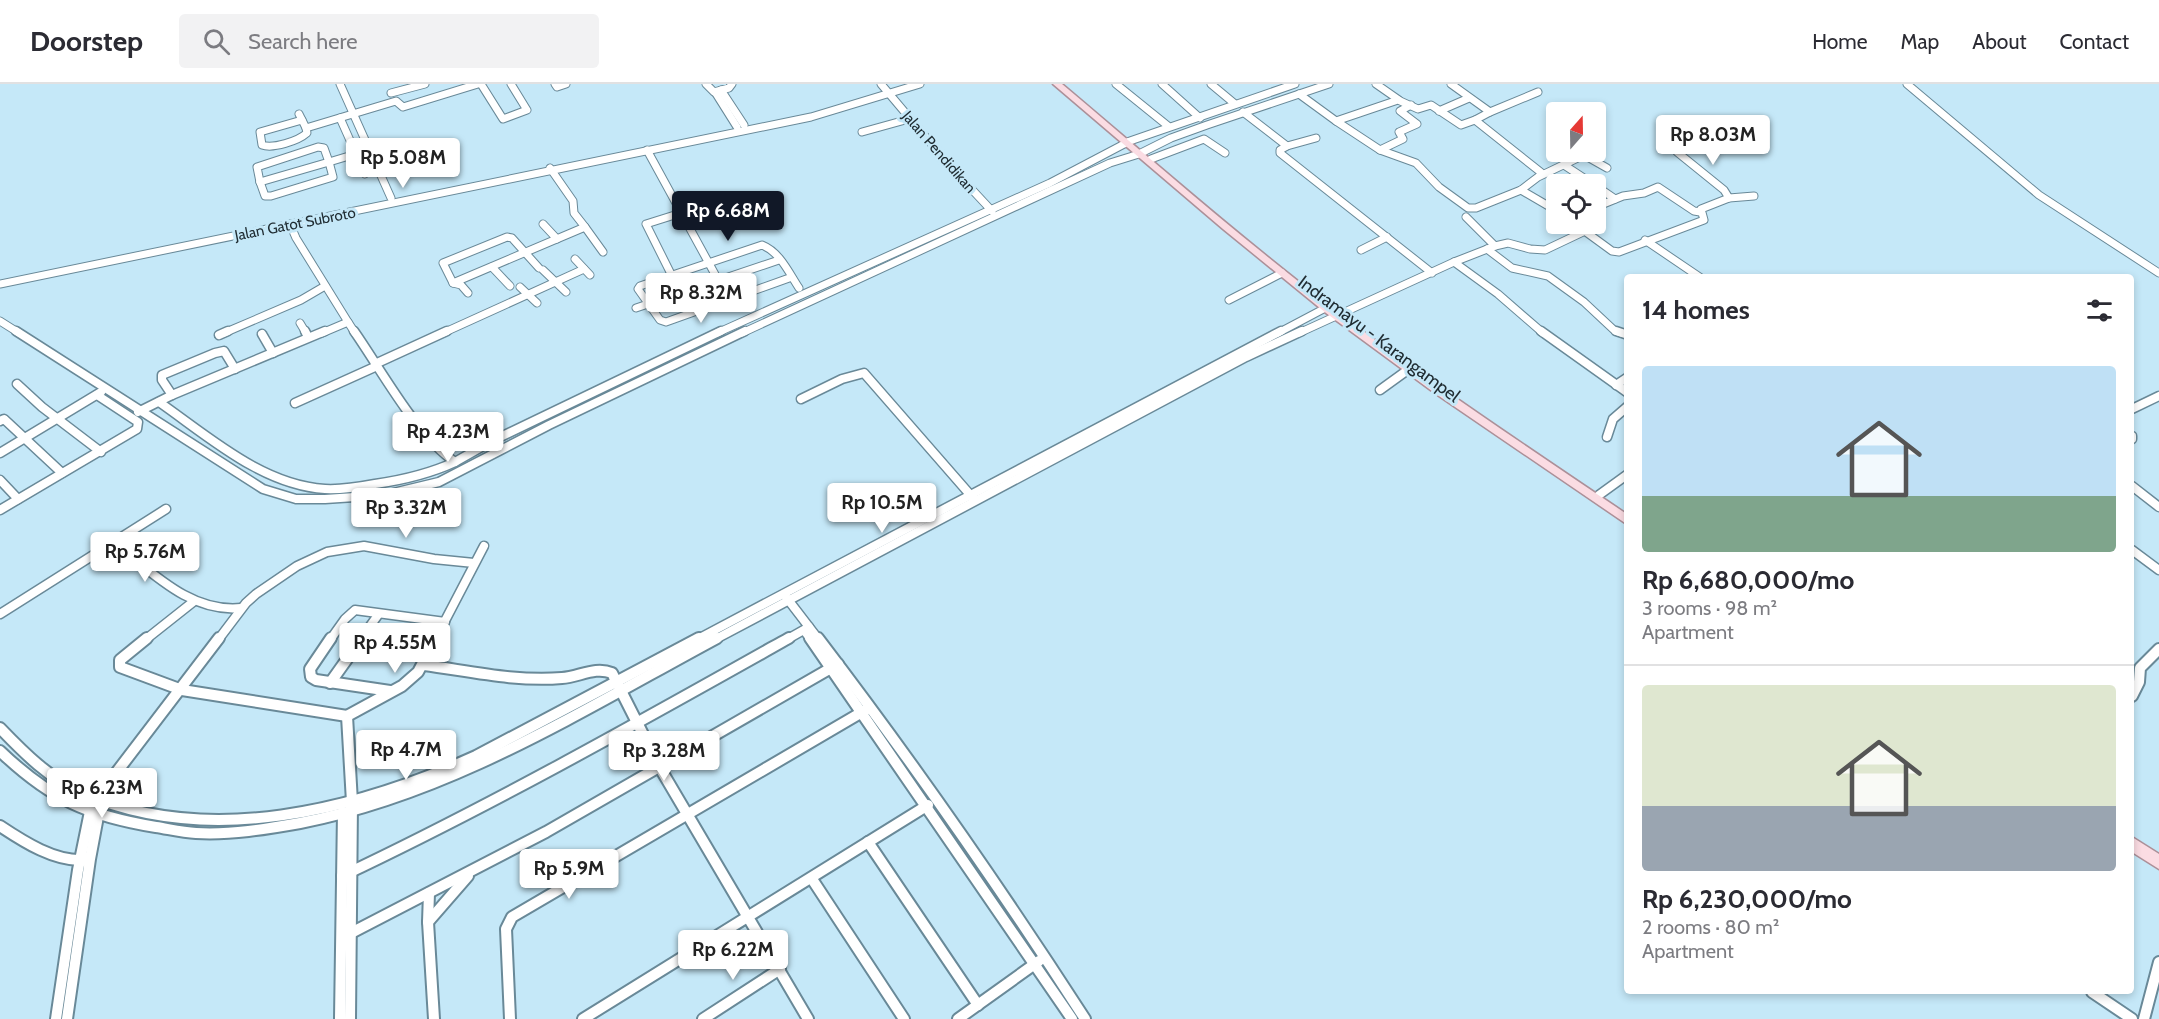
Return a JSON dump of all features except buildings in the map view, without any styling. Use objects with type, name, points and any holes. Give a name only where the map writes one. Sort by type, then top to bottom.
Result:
[{"type":"main road","name":"Indramayu - Karangampel","points":[[1057,84],[1282,273],[1600,498],[1624,512]]},
{"type":"main road","name":"Indramayu - Karangampel","points":[[1139,152],[1151,159],[1334,311]]},
{"type":"main road","points":[[1334,311],[1409,369],[1600,498],[1624,518]]},
{"type":"main road","points":[[2134,845],[2159,862]]},
{"type":"main road","points":[[2134,854],[2159,870]]},
{"type":"street","points":[[340,84],[392,198]]},
{"type":"street","points":[[424,84],[389,92],[403,107],[480,84],[503,119],[527,110],[511,84]]},
{"type":"street","points":[[555,84],[557,87],[566,84]]},
{"type":"street","points":[[706,84],[711,91],[731,87],[732,84]]},
{"type":"street","name":"Jalan Pendidikan","points":[[881,84],[909,119],[994,212]]},
{"type":"street","name":"Jalan Gatot Subroto","points":[[0,279],[392,198],[811,117],[920,84]]},
{"type":"street","points":[[1116,84],[1168,126]]},
{"type":"street","points":[[1162,84],[1206,124]]},
{"type":"street","points":[[1211,84],[1235,104]]},
{"type":"street","points":[[994,212],[1128,142],[1168,126],[1295,84]]},
{"type":"street","points":[[157,403],[266,473],[296,484],[322,489],[346,489],[415,478],[455,462],[546,414],[994,212],[1206,124],[1329,84]]},
{"type":"street","points":[[1376,84],[1418,109],[1431,105],[1461,125],[1466,125],[1490,112],[1538,92]]},
{"type":"street","points":[[1451,84],[1490,112]]},
{"type":"street","points":[[1907,84],[2039,195],[2159,273]]},
{"type":"street","points":[[718,91],[740,126]]},
{"type":"street","points":[[1299,94],[1380,150],[1416,163],[1439,188],[1468,208],[1476,208],[1521,190],[1532,180],[1568,162]]},
{"type":"street","points":[[1439,111],[1470,98]]},
{"type":"street","points":[[1336,121],[1399,99]]},
{"type":"street","points":[[306,128],[396,101]]},
{"type":"street","points":[[1380,150],[1403,139],[1399,132],[1417,124],[1400,110],[1411,105]]},
{"type":"street","name":"Jalan Gatot Subroto","points":[[0,285],[740,126],[835,109]]},
{"type":"street","points":[[1243,112],[1287,146]]},
{"type":"street","points":[[301,117],[306,128],[307,133],[302,136],[268,147],[262,145],[260,132],[301,117]]},
{"type":"street","points":[[340,118],[365,174]]},
{"type":"street","points":[[862,132],[909,119]]},
{"type":"street","points":[[1475,120],[1543,174]]},
{"type":"street","points":[[1317,138],[1287,146],[1279,152],[1432,273]]},
{"type":"street","points":[[1151,159],[1204,139],[1225,153]]},
{"type":"street","points":[[318,147],[324,148],[334,175],[271,196],[265,196],[260,182],[257,167],[318,147]]},
{"type":"street","points":[[260,182],[369,150]]},
{"type":"street","points":[[647,150],[729,300]]},
{"type":"street","points":[[1677,152],[1724,190],[1729,198]]},
{"type":"street","points":[[1597,162],[1607,168]]},
{"type":"street","points":[[1564,165],[1578,174]]},
{"type":"street","points":[[550,168],[573,201],[574,213],[603,252]]},
{"type":"street","points":[[1606,203],[1644,194],[1658,187],[1694,211],[1700,212]]},
{"type":"street","points":[[1521,190],[1546,205]]},
{"type":"street","points":[[1606,193],[1614,199]]},
{"type":"street","points":[[1700,212],[1701,209],[1729,198],[1754,196]]},
{"type":"street","points":[[1586,234],[1616,252],[1704,220],[1700,212]]},
{"type":"street","points":[[672,276],[646,224],[681,213]]},
{"type":"street","points":[[1466,217],[1491,248],[1512,268],[1548,276],[1584,302],[1615,331],[1624,333]]},
{"type":"street","points":[[290,224],[325,286],[376,365],[436,446],[455,462]]},
{"type":"street","points":[[543,224],[557,238]]},
{"type":"street","points":[[453,283],[585,227]]},
{"type":"street","points":[[1004,482],[1334,311],[1491,248],[1508,243],[1530,249],[1545,250],[1579,234]]},
{"type":"street","points":[[468,293],[461,285],[453,283],[442,265],[507,237],[511,237],[566,292]]},
{"type":"street","points":[[1361,250],[1387,237]]},
{"type":"street","points":[[1646,240],[1695,274]]},
{"type":"street","points":[[792,277],[666,322],[660,320],[639,287],[762,244],[770,248],[792,277],[799,288]]},
{"type":"street","points":[[295,403],[555,282],[587,272],[574,259]]},
{"type":"street","points":[[636,308],[779,260]]},
{"type":"street","points":[[1454,262],[1498,294],[1545,334],[1624,390]]},
{"type":"street","points":[[492,267],[510,286]]},
{"type":"street","points":[[1229,300],[1282,273]]},
{"type":"street","points":[[219,335],[301,300],[325,286]]},
{"type":"street","points":[[520,287],[537,303]]},
{"type":"street","points":[[500,308],[508,316]]},
{"type":"street","points":[[0,751],[25,775],[49,792],[94,813],[140,824],[197,833],[260,830],[348,806],[434,787],[783,597],[1334,311]]},
{"type":"street","points":[[101,392],[140,411],[263,489],[282,496],[296,499],[325,499],[385,495],[439,482],[761,318]]},
{"type":"street","points":[[0,321],[101,392],[139,424],[132,433],[0,510]]},
{"type":"street","points":[[140,411],[172,395],[348,322]]},
{"type":"street","points":[[300,323],[308,337]]},
{"type":"street","points":[[262,334],[273,353]]},
{"type":"street","points":[[172,395],[162,380],[162,375],[215,353],[224,351],[235,369]]},
{"type":"street","points":[[1380,390],[1409,369]]},
{"type":"street","points":[[801,399],[847,377],[860,372],[864,373],[973,498]]},
{"type":"street","points":[[1616,385],[1624,380]]},
{"type":"street","points":[[17,384],[101,452]]},
{"type":"street","points":[[0,453],[101,392]]},
{"type":"street","points":[[2134,408],[2159,396]]},
{"type":"street","points":[[1607,437],[1612,419],[1624,409]]},
{"type":"street","points":[[1,418],[62,473]]},
{"type":"street","points":[[1600,498],[1624,477]]},
{"type":"street","points":[[0,480],[18,499]]},
{"type":"street","points":[[2134,488],[2159,507]]},
{"type":"street","points":[[0,614],[166,509]]},
{"type":"street","points":[[114,543],[193,602],[224,611],[241,608]]},
{"type":"street","points":[[56,1019],[99,796],[182,690],[241,608],[255,594],[288,572],[321,556],[353,546],[383,548],[429,558],[474,563]]},
{"type":"street","points":[[193,602],[120,660],[120,667],[182,690],[347,716],[408,682],[424,665],[484,546]]},
{"type":"street","points":[[2134,551],[2159,570]]},
{"type":"street","points":[[783,597],[865,710],[925,808],[1085,1019]]},
{"type":"street","points":[[390,691],[330,683],[311,677],[310,669],[349,614],[360,610],[378,615],[445,622]]},
{"type":"street","points":[[330,683],[378,615]]},
{"type":"street","points":[[346,874],[574,758],[806,628]]},
{"type":"street","points":[[2134,692],[2139,682],[2140,668],[2159,649]]},
{"type":"street","points":[[424,665],[519,678],[565,678],[604,669],[612,673],[660,768],[808,1019]]},
{"type":"street","points":[[351,933],[474,870],[660,768],[835,666]]},
{"type":"street","points":[[865,710],[935,801],[1040,961],[1072,1019]]},
{"type":"street","points":[[510,1019],[506,929],[512,917],[865,710]]},
{"type":"street","points":[[340,1019],[348,806],[347,716]]},
{"type":"street","points":[[0,728],[44,770],[99,796],[163,815],[224,820],[270,818],[348,806]]},
{"type":"street","points":[[583,1019],[935,801]]},
{"type":"street","points":[[0,826],[10,834],[42,849],[85,860]]},
{"type":"street","points":[[868,842],[978,1005]]},
{"type":"street","points":[[67,1019],[85,860]]},
{"type":"street","points":[[428,922],[474,870]]},
{"type":"street","points":[[346,874],[351,933],[350,1019]]},
{"type":"street","points":[[812,879],[904,1019]]},
{"type":"street","points":[[429,893],[428,922],[434,1019]]},
{"type":"street","points":[[958,1019],[1040,961]]},
{"type":"street","points":[[2144,1019],[2159,962]]},
{"type":"street","points":[[703,1019],[780,969]]},
{"type":"street","points":[[2095,994],[2132,1019]]}]
